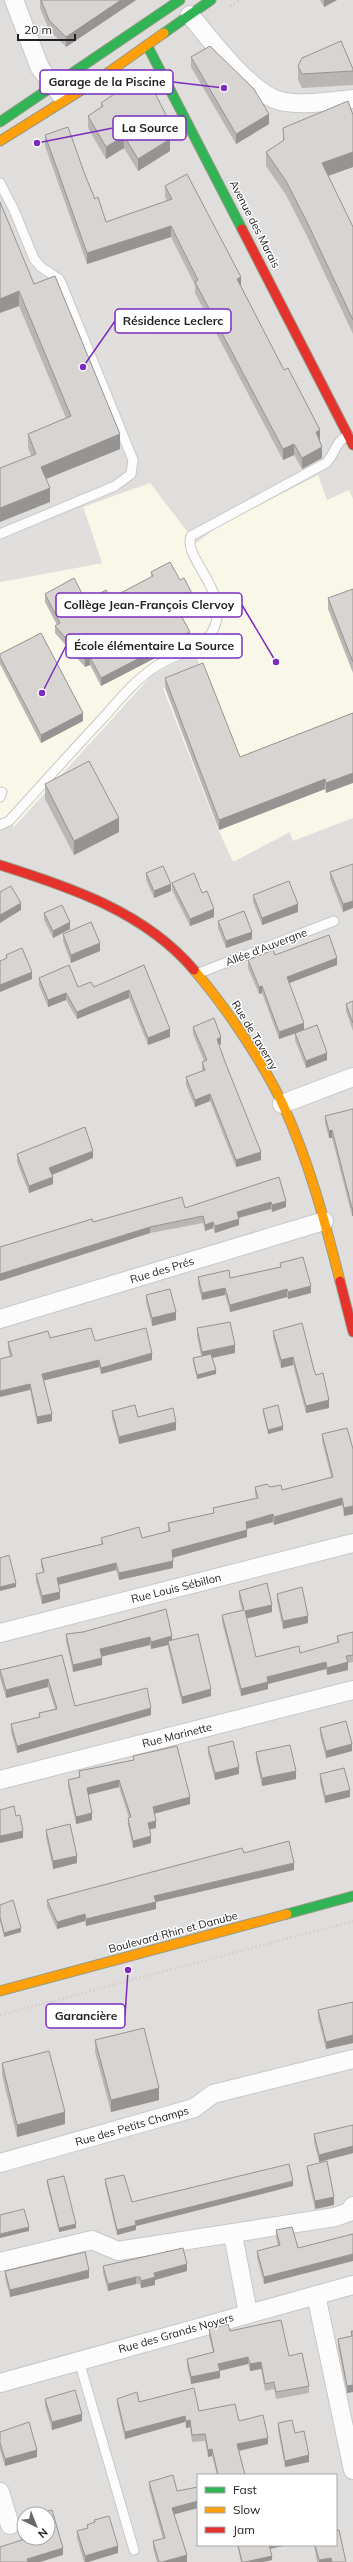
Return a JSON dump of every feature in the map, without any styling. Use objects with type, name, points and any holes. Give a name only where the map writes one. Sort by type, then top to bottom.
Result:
[{"type":"street","points":[[14,0],[40,68],[65,100]]},
{"type":"street","points":[[0,122],[115,42],[180,0]]},
{"type":"street","points":[[0,141],[99,80],[147,45],[190,8],[211,0]]},
{"type":"street","points":[[190,8],[258,91],[277,100],[298,103],[353,99]]},
{"type":"street","points":[[115,42],[147,45]]},
{"type":"street","name":"Avenue des Marais","points":[[147,45],[353,445]]},
{"type":"street","name":"Rue de Taverny","points":[[0,865],[74,888],[121,912],[152,932],[198,973],[226,1009],[282,1104],[324,1221],[353,1332]]},
{"type":"street","points":[[282,1104],[353,1077]]},
{"type":"street","name":"Rue des Prés","points":[[0,1319],[324,1221]]},
{"type":"street","name":"Rue Louis Sébillon","points":[[0,1633],[353,1543]]},
{"type":"street","name":"Rue Marinette","points":[[0,1780],[353,1690]]},
{"type":"street","name":"Boulevard Rhin et Danube","points":[[0,1991],[353,1896]]},
{"type":"street","name":"Rue des Petits Champs","points":[[0,2163],[194,2108],[213,2094],[353,2059]]},
{"type":"street","points":[[0,2262],[92,2240],[118,2251],[233,2234],[335,2217],[349,2212],[353,2206]]},
{"type":"street","points":[[233,2234],[248,2313]]},
{"type":"street","name":"Rue des Grands Noyers","points":[[0,2383],[353,2285]]},
{"type":"street","points":[[316,2295],[353,2470]]},
{"type":"street","points":[[0,2492],[10,2525]]},
{"type":"lane","points":[[0,183],[3,194],[34,259],[40,267],[59,279],[62,285],[124,432],[133,460],[131,474],[115,486],[0,534]]},
{"type":"lane","points":[[0,825],[9,821],[129,689],[155,667],[205,640],[212,633],[217,605],[215,594],[192,549],[191,536],[326,463],[332,457],[338,440],[348,435]]},
{"type":"lane","name":"Allée d'Auvergne","points":[[198,973],[334,921]]},
{"type":"lane","points":[[79,2361],[134,2550]]},
{"type":"path","points":[[0,2015],[353,1921]]},
{"type":"shaded area","points":[[0,0],[353,0],[353,2562],[0,2562]]},
{"type":"shaded area","points":[[123,253],[202,465],[150,483],[65,275]]},
{"type":"shaded area","points":[[318,475],[327,500],[349,490],[353,499],[353,818],[293,841],[290,832],[233,862],[218,829],[163,688],[202,672],[195,652],[152,675],[14,827],[9,821],[0,818],[0,582],[102,563],[83,507],[150,483],[196,543],[220,525]]},
{"type":"shaded area","points":[[83,507],[102,563],[0,582],[0,541]]},
{"type":"building","points":[[41,0],[121,0],[66,37],[49,20]]},
{"type":"building","points":[[341,41],[353,71],[302,74],[298,66],[302,58]]},
{"type":"building","points":[[210,46],[254,89],[269,114],[236,134],[191,57]]},
{"type":"building","points":[[138,78],[149,81],[169,121],[161,125],[170,139],[138,159],[124,136],[106,147],[88,116],[103,106],[101,103]]},
{"type":"building","points":[[348,101],[353,115],[353,152],[322,163],[353,227],[353,320],[286,181],[266,152],[284,140],[283,128]]},
{"type":"building","points":[[68,127],[85,175],[95,199],[98,197],[106,222],[172,199],[165,186],[187,174],[241,277],[237,279],[284,370],[288,368],[320,430],[316,432],[322,447],[302,458],[294,444],[283,449],[195,282],[198,280],[171,226],[87,253],[45,135]]},
{"type":"building","points":[[0,202],[34,284],[55,276],[120,434],[41,467],[50,488],[0,508],[0,468],[36,454],[28,434],[71,416],[19,291],[0,299]]},
{"type":"building","points":[[170,562],[180,580],[184,578],[196,601],[178,610],[190,632],[101,678],[90,657],[85,659],[55,626],[60,623],[45,594],[74,578],[86,601],[106,590],[111,598],[153,576],[151,572]]},
{"type":"building","points":[[353,589],[353,662],[328,598]]},
{"type":"building","points":[[41,633],[83,713],[41,735],[0,657],[0,654]]},
{"type":"building","points":[[203,663],[240,757],[353,713],[353,773],[326,783],[325,779],[219,820],[165,678]]},
{"type":"building","points":[[89,761],[119,818],[74,841],[45,784]]},
{"type":"building","points":[[353,864],[353,901],[343,904],[330,872]]},
{"type":"building","points":[[163,866],[171,884],[154,891],[146,873]]},
{"type":"building","points":[[194,873],[202,893],[207,891],[214,909],[190,919],[172,883]]},
{"type":"building","points":[[289,881],[298,904],[262,918],[253,895]]},
{"type":"building","points":[[11,886],[21,903],[0,915],[0,892]]},
{"type":"building","points":[[62,905],[70,922],[53,931],[44,913]]},
{"type":"building","points":[[244,911],[252,932],[226,941],[218,921]]},
{"type":"building","points":[[91,922],[100,943],[71,955],[63,934]]},
{"type":"building","points":[[329,935],[337,958],[287,977],[304,1023],[279,1032],[262,986],[259,987],[248,960],[273,950],[275,955]]},
{"type":"building","points":[[22,948],[32,972],[0,985],[0,961],[7,958],[6,955]]},
{"type":"building","points":[[69,965],[78,987],[91,982],[94,987],[144,965],[170,1029],[148,1038],[129,990],[77,1012],[66,993],[48,1000],[39,978]]},
{"type":"building","points":[[353,1001],[353,1023],[346,1004]]},
{"type":"building","points":[[214,1018],[221,1037],[217,1039],[225,1062],[261,1152],[236,1160],[210,1094],[195,1100],[186,1077],[205,1070],[202,1062],[207,1060],[193,1027]]},
{"type":"building","points":[[317,1025],[327,1053],[306,1061],[295,1033]]},
{"type":"building","points":[[353,1109],[352,1208],[332,1130],[329,1131],[325,1116]]},
{"type":"building","points":[[85,1127],[93,1151],[49,1168],[53,1177],[29,1186],[17,1154]]},
{"type":"building","points":[[279,1177],[286,1201],[272,1205],[271,1202],[237,1212],[239,1219],[215,1226],[213,1222],[205,1225],[203,1216],[150,1227],[0,1274],[0,1247],[92,1219],[93,1222],[182,1197],[185,1208]]},
{"type":"building","points":[[303,1257],[311,1286],[288,1292],[287,1289],[230,1305],[225,1288],[202,1293],[198,1277],[229,1270],[230,1278],[281,1267],[280,1263]]},
{"type":"building","points":[[170,1289],[176,1312],[152,1318],[146,1295]]},
{"type":"building","points":[[230,1322],[235,1345],[202,1352],[197,1328]]},
{"type":"building","points":[[302,1323],[314,1370],[316,1375],[323,1373],[329,1400],[306,1406],[293,1357],[281,1360],[273,1331]]},
{"type":"building","points":[[91,1328],[95,1341],[146,1328],[152,1353],[101,1368],[99,1360],[42,1374],[52,1414],[37,1417],[30,1384],[0,1391],[0,1359],[12,1356],[8,1342],[48,1331],[50,1338]]},
{"type":"building","points":[[211,1354],[216,1370],[197,1375],[193,1358]]},
{"type":"building","points":[[135,1405],[138,1417],[173,1408],[176,1422],[119,1437],[112,1411]]},
{"type":"building","points":[[278,1405],[283,1426],[268,1430],[263,1409]]},
{"type":"building","points":[[347,1428],[353,1449],[353,1506],[344,1508],[342,1498],[274,1517],[273,1514],[246,1522],[247,1530],[172,1550],[173,1561],[119,1573],[116,1563],[57,1578],[60,1592],[42,1596],[36,1574],[44,1572],[41,1559],[103,1544],[101,1538],[139,1527],[142,1538],[170,1531],[168,1523],[214,1513],[213,1508],[258,1498],[255,1487],[267,1484],[270,1487],[281,1485],[282,1490],[333,1477],[322,1434]]},
{"type":"building","points":[[9,1555],[16,1583],[0,1587],[0,1558]]},
{"type":"building","points":[[267,1583],[272,1605],[245,1611],[256,1657],[299,1646],[300,1653],[339,1642],[337,1636],[353,1632],[353,1655],[346,1656],[348,1662],[327,1668],[326,1662],[267,1677],[268,1682],[241,1689],[222,1615],[244,1610],[239,1591]]},
{"type":"building","points":[[302,1587],[308,1616],[283,1621],[277,1594]]},
{"type":"building","points":[[166,1609],[172,1636],[151,1642],[150,1637],[100,1649],[102,1658],[73,1665],[66,1634],[83,1632]]},
{"type":"building","points":[[198,1634],[211,1689],[182,1697],[168,1641]]},
{"type":"building","points":[[62,1655],[75,1706],[147,1688],[151,1708],[17,1746],[11,1724],[40,1717],[39,1713],[57,1709],[48,1679],[6,1690],[0,1670]]},
{"type":"building","points":[[346,1721],[352,1744],[326,1751],[320,1728]]},
{"type":"building","points":[[233,1741],[239,1767],[215,1773],[208,1747]]},
{"type":"building","points":[[290,1745],[296,1771],[262,1778],[256,1752]]},
{"type":"building","points":[[177,1746],[190,1797],[153,1807],[156,1821],[148,1823],[151,1836],[133,1841],[128,1818],[131,1817],[119,1780],[87,1788],[92,1813],[76,1817],[68,1780],[80,1777],[79,1771],[134,1760],[133,1756]]},
{"type":"building","points":[[344,1768],[350,1790],[325,1796],[320,1774]]},
{"type":"building","points":[[14,1806],[16,1816],[20,1815],[23,1831],[0,1836],[0,1810]]},
{"type":"building","points":[[70,1824],[77,1856],[53,1861],[46,1830]]},
{"type":"building","points":[[289,1841],[294,1863],[154,1896],[156,1902],[86,1919],[85,1914],[57,1922],[47,1900],[242,1848],[244,1853]]},
{"type":"building","points":[[13,1900],[21,1928],[4,1933],[0,1917],[0,1905]]},
{"type":"building","points":[[353,2002],[353,2035],[326,2042],[318,2010]]},
{"type":"building","points":[[144,2028],[159,2088],[111,2100],[95,2040]]},
{"type":"building","points":[[49,2051],[65,2112],[17,2125],[2,2063]]},
{"type":"building","points":[[353,2125],[353,2146],[319,2155],[314,2134]]},
{"type":"building","points":[[327,2161],[334,2197],[315,2201],[307,2166]]},
{"type":"building","points":[[289,2164],[293,2181],[135,2221],[136,2225],[117,2230],[105,2179],[124,2175],[132,2202]]},
{"type":"building","points":[[64,2176],[76,2224],[59,2228],[47,2180]]},
{"type":"building","points":[[24,2209],[29,2227],[0,2234],[0,2215]]},
{"type":"building","points":[[292,2227],[298,2248],[353,2234],[353,2254],[264,2277],[257,2251],[280,2245],[276,2230]]},
{"type":"building","points":[[183,2248],[187,2264],[154,2273],[155,2277],[141,2281],[140,2277],[136,2277],[108,2284],[103,2266]]},
{"type":"building","points":[[85,2252],[89,2270],[10,2290],[5,2271]]},
{"type":"building","points":[[281,2320],[289,2356],[302,2353],[309,2386],[276,2392],[274,2382],[265,2384],[261,2362],[250,2364],[248,2357],[218,2364],[220,2371],[191,2377],[187,2359],[214,2352],[209,2329],[228,2324],[230,2331]]},
{"type":"building","points":[[351,2331],[353,2331],[353,2385],[347,2386],[338,2339],[352,2336]]},
{"type":"building","points":[[194,2388],[199,2411],[235,2404],[239,2421],[263,2415],[268,2438],[237,2444],[245,2474],[218,2474],[212,2449],[208,2450],[205,2434],[192,2435],[190,2420],[186,2421],[185,2416],[125,2432],[117,2399],[137,2392],[139,2402]]},
{"type":"building","points":[[75,2390],[82,2414],[52,2422],[45,2399]]},
{"type":"building","points":[[292,2420],[295,2433],[304,2431],[309,2455],[285,2461],[278,2423]]},
{"type":"building","points":[[29,2422],[37,2450],[5,2459],[0,2443],[0,2432]]},
{"type":"building","points":[[173,2475],[177,2491],[197,2487],[197,2501],[172,2508],[187,2555],[159,2562],[153,2541],[165,2538],[149,2482]]},
{"type":"building","points":[[109,2516],[118,2546],[85,2556],[77,2531],[88,2528],[87,2525],[95,2522],[94,2520]]},
{"type":"building","points":[[56,2524],[63,2548],[27,2559],[28,2562],[0,2562],[0,2547],[16,2542],[16,2546],[56,2546]]},
{"type":"building","points":[[339,2530],[346,2562],[332,2562],[331,2558],[319,2560],[315,2546],[337,2546],[337,2531]]},
{"type":"building","points":[[238,2546],[269,2546],[272,2556],[242,2562]]},
{"type":"traffic: fast","points":[[0,122],[180,0]]},
{"type":"traffic: fast","points":[[164,33],[211,0]]},
{"type":"traffic: fast","points":[[147,45],[242,229]]},
{"type":"traffic: fast","points":[[287,1914],[353,1896]]},
{"type":"traffic: slow","points":[[0,141],[99,79],[164,33]]},
{"type":"traffic: slow","points":[[194,970],[243,1035],[275,1088],[283,1105],[309,1170],[340,1281]]},
{"type":"traffic: slow","points":[[0,1991],[287,1914]]},
{"type":"traffic: jam","points":[[242,229],[353,445]]},
{"type":"traffic: jam","points":[[0,865],[79,893],[130,917],[153,932],[194,970]]},
{"type":"traffic: jam","points":[[340,1281],[353,1332]]},
{"type":"place","name":"Garage de la Piscine","points":[[224,88]]},
{"type":"place","name":"La Source","points":[[37,143]]},
{"type":"place","name":"Résidence Leclerc","points":[[83,367]]},
{"type":"place","name":"Collège Jean-François Clervoy","points":[[276,662]]},
{"type":"place","name":"École élémentaire La Source","points":[[42,693]]},
{"type":"place","name":"Garancière","points":[[128,1970]]}]
